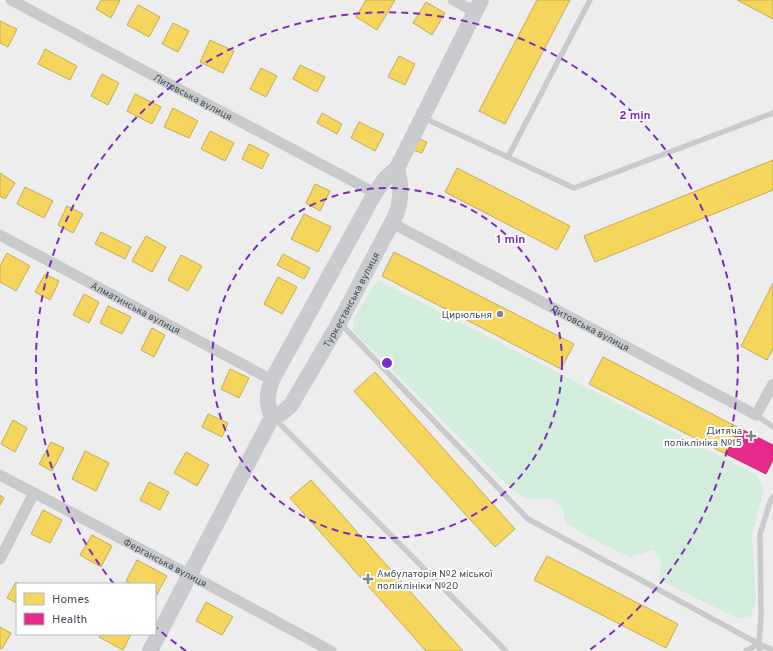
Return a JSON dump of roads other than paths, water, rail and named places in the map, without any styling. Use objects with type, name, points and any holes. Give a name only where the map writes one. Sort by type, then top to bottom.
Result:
[{"type":"street","name":"Литовська вулиця","points":[[11,0],[375,192]]},
{"type":"street","points":[[150,651],[272,417],[269,409],[268,392],[272,380],[375,192],[385,179],[397,168],[478,6],[453,0]]},
{"type":"street","name":"Туркестанська вулиця","points":[[272,417],[282,413],[291,406],[339,323],[392,223],[399,206],[401,196],[401,185],[397,168]]},
{"type":"street","name":"Литовська вулиця","points":[[392,223],[756,415]]},
{"type":"street","name":"Алматинська вулиця","points":[[0,235],[272,380]]},
{"type":"street","points":[[756,415],[773,384]]},
{"type":"street","name":"Ферганська вулиця","points":[[0,475],[331,651]]},
{"type":"street","points":[[0,559],[34,493]]},
{"type":"lane","points":[[508,157],[590,0]]},
{"type":"lane","points":[[422,117],[574,188],[773,113]]},
{"type":"lane","points":[[339,323],[528,519],[759,644],[773,650]]},
{"type":"lane","points":[[756,415],[773,427]]},
{"type":"lane","points":[[272,417],[506,651]]},
{"type":"lane","points":[[760,651],[759,644],[762,616],[760,534],[772,500]]},
{"type":"lane","points":[[746,651],[759,644]]},
{"type":"place","name":"Цирюльня","points":[[500,314]]},
{"type":"place","name":"Дитяча поліклініка №15","points":[[751,436]]},
{"type":"place","name":"Амбулаторія №2 міської поліклініки №20","points":[[368,579]]}]
